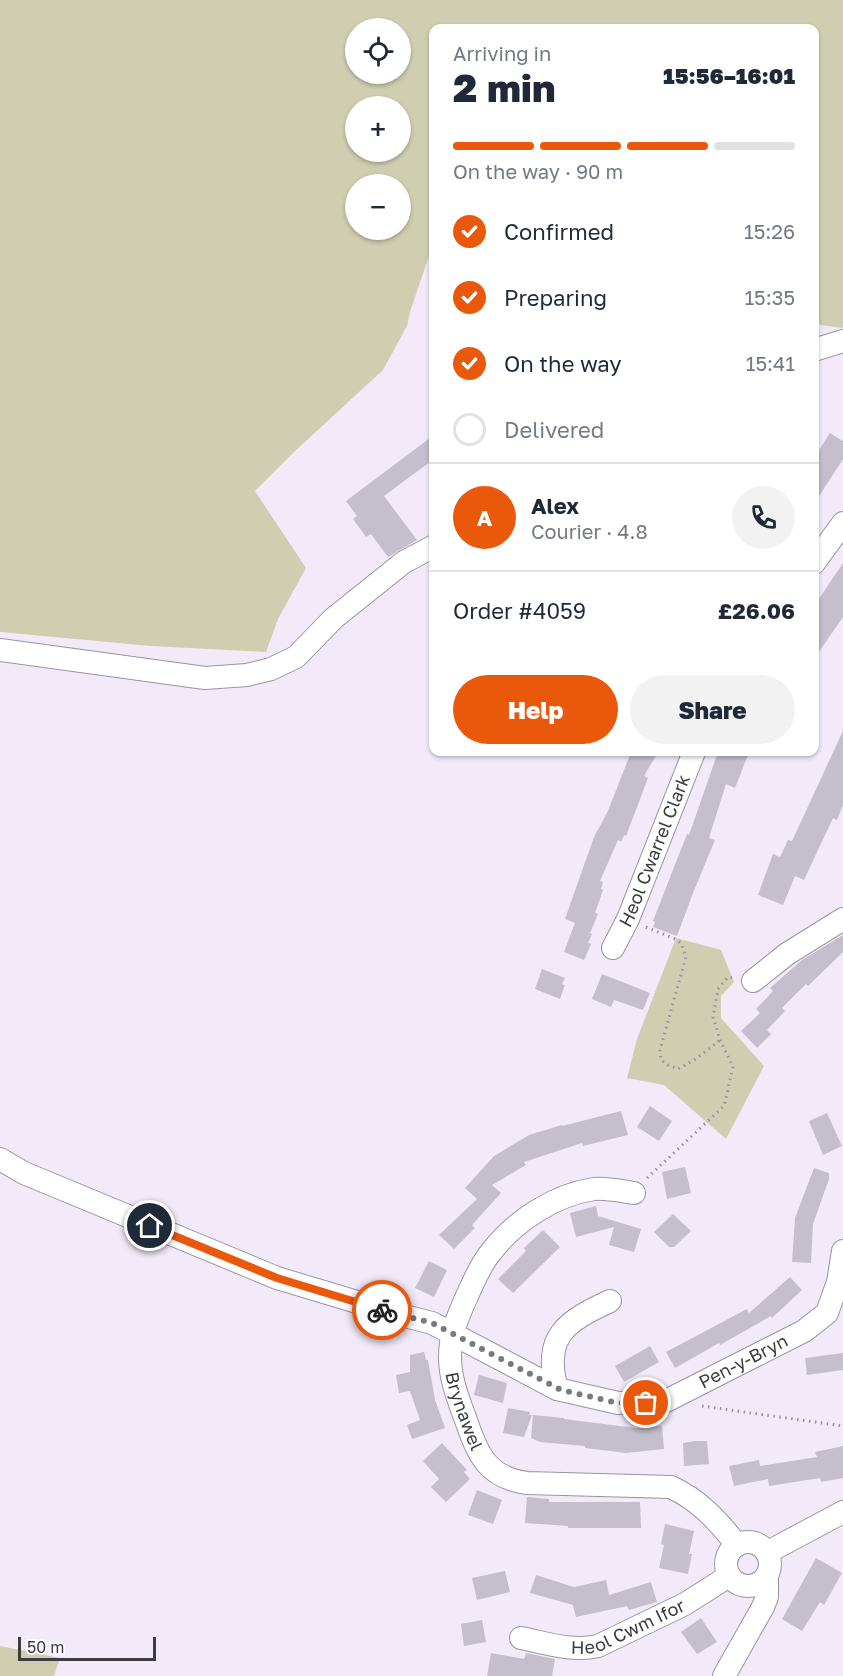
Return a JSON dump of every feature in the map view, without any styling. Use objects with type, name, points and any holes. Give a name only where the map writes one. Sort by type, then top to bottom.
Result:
[{"type":"street","points":[[819,348],[843,341]]},
{"type":"street","points":[[819,556],[843,523]]},
{"type":"street","points":[[0,650],[205,678],[247,675],[272,669],[296,657],[334,618],[404,562],[429,549]]},
{"type":"street","name":"Heol Cwarrel Clark","points":[[613,948],[628,919],[692,756]]},
{"type":"street","points":[[753,981],[787,954],[843,919]]},
{"type":"street","name":"Pen-y-Bryn","points":[[0,1159],[24,1173],[277,1278],[432,1323],[557,1389],[618,1403],[666,1401],[835,1315],[843,1251]]},
{"type":"street","name":"Brynawel","points":[[634,1193],[595,1189],[576,1193],[556,1200],[517,1225],[490,1253],[478,1271],[452,1332],[451,1376],[479,1454],[497,1473],[506,1478],[527,1483],[671,1487],[704,1508],[736,1545]]},
{"type":"street","points":[[557,1389],[551,1365],[557,1342],[563,1331],[569,1323],[582,1314],[610,1301]]},
{"type":"street","points":[[768,1552],[843,1512]]},
{"type":"street","points":[[736,1581],[758,1585],[767,1576],[771,1567],[768,1552],[756,1543],[748,1542],[736,1545],[726,1559],[736,1581],[752,1609],[753,1623]]},
{"type":"street","points":[[724,1676],[764,1607],[767,1597],[767,1576]]},
{"type":"street","name":"Heol Cwm Ifor","points":[[521,1638],[565,1647],[598,1646],[736,1581]]},
{"type":"path","points":[[628,919],[675,939],[681,943],[686,957],[660,1050],[661,1060],[678,1069],[696,1059],[720,1040]]},
{"type":"path","points":[[634,1193],[655,1168],[724,1106],[733,1067],[720,1040],[713,1017],[718,989],[728,977],[753,981]]},
{"type":"path","points":[[701,1406],[843,1426]]},
{"type":"shaded area","points":[[0,0],[843,0],[843,328],[819,324],[819,24],[429,24],[429,256],[407,326],[383,370],[255,491],[306,568],[278,619],[266,652],[151,646],[0,632]]},
{"type":"shaded area","points":[[676,938],[721,950],[734,982],[721,996],[721,1018],[764,1066],[726,1139],[664,1085],[627,1078],[637,1039]]},
{"type":"shaded area","points":[[0,1646],[60,1658],[54,1676],[0,1676]]},
{"type":"building","points":[[830,433],[843,441],[843,459],[819,496],[819,450]]},
{"type":"building","points":[[429,439],[429,463],[384,496],[417,540],[388,557],[371,534],[366,537],[353,519],[357,516],[346,501]]},
{"type":"building","points":[[843,563],[843,617],[819,652],[819,599]]},
{"type":"building","points":[[843,731],[843,805],[837,820],[833,818],[804,880],[795,876],[783,905],[758,895],[773,854],[780,857],[788,840],[792,841]]},
{"type":"building","points":[[629,756],[656,756],[644,776],[648,778],[626,836],[624,835],[621,842],[618,840],[600,881],[603,882],[601,889],[603,890],[595,913],[598,914],[590,933],[592,934],[588,943],[591,944],[584,960],[564,952],[575,923],[565,919],[594,837],[608,811]]},
{"type":"building","points":[[717,756],[747,756],[735,788],[726,784],[709,838],[715,840],[677,936],[653,927],[655,922],[653,921],[687,834],[689,835]]},
{"type":"building","points":[[843,935],[843,952],[782,1008],[785,1011],[767,1030],[771,1034],[757,1048],[741,1031],[760,1013],[756,1009],[773,991],[770,988],[802,960]]},
{"type":"building","points":[[542,969],[565,978],[560,999],[535,989]]},
{"type":"building","points":[[602,974],[650,993],[643,1010],[614,1000],[611,1007],[592,999]]},
{"type":"building","points":[[650,1106],[672,1121],[659,1141],[637,1127]]},
{"type":"building","points":[[621,1111],[628,1135],[583,1146],[582,1143],[524,1162],[526,1165],[492,1185],[501,1193],[472,1225],[475,1228],[454,1249],[439,1235],[477,1199],[465,1188],[494,1156],[529,1135]]},
{"type":"building","points":[[827,1113],[842,1146],[823,1155],[809,1121]]},
{"type":"building","points":[[685,1167],[691,1193],[667,1199],[662,1172]]},
{"type":"building","points":[[814,1168],[829,1173],[829,1179],[813,1224],[811,1263],[792,1262],[795,1218]]},
{"type":"building","points":[[596,1206],[598,1216],[641,1229],[634,1252],[609,1245],[614,1227],[576,1237],[570,1213]]},
{"type":"building","points":[[673,1214],[691,1231],[674,1247],[669,1247],[654,1232]]},
{"type":"building","points":[[543,1230],[560,1247],[513,1293],[498,1279],[526,1251],[524,1248]]},
{"type":"building","points":[[429,1261],[447,1270],[434,1297],[415,1288]]},
{"type":"building","points":[[790,1277],[802,1290],[772,1318],[771,1316],[675,1368],[666,1352],[747,1309],[749,1313]]},
{"type":"building","points":[[650,1346],[659,1362],[624,1382],[615,1366]]},
{"type":"building","points":[[424,1352],[428,1360],[435,1400],[445,1428],[412,1439],[407,1425],[420,1420],[410,1391],[399,1393],[396,1375],[410,1372],[410,1355]]},
{"type":"building","points":[[843,1353],[843,1370],[807,1375],[805,1358]]},
{"type":"building","points":[[479,1375],[507,1383],[503,1403],[474,1395]]},
{"type":"building","points":[[508,1408],[530,1412],[529,1415],[532,1415],[524,1437],[503,1433]]},
{"type":"building","points":[[533,1415],[636,1428],[662,1426],[664,1449],[626,1453],[540,1442],[531,1438]]},
{"type":"building","points":[[707,1441],[709,1464],[684,1466],[683,1443]]},
{"type":"building","points":[[442,1443],[467,1470],[464,1472],[470,1479],[446,1502],[431,1487],[439,1479],[423,1461]]},
{"type":"building","points":[[843,1446],[843,1478],[821,1482],[820,1478],[769,1486],[768,1479],[734,1486],[729,1466],[759,1460],[760,1466],[817,1457],[815,1452]]},
{"type":"building","points":[[477,1490],[502,1500],[493,1524],[468,1515]]},
{"type":"building","points":[[527,1497],[549,1499],[549,1502],[640,1502],[641,1528],[568,1528],[568,1526],[525,1523]]},
{"type":"building","points":[[665,1524],[694,1531],[688,1574],[659,1568],[664,1545],[661,1544]]},
{"type":"building","points":[[816,1558],[842,1573],[824,1605],[820,1602],[802,1631],[782,1619]]},
{"type":"building","points":[[505,1571],[510,1592],[477,1600],[472,1578]]},
{"type":"building","points":[[536,1575],[574,1587],[606,1580],[609,1595],[651,1582],[657,1602],[629,1610],[627,1606],[576,1617],[573,1605],[530,1593]]},
{"type":"building","points":[[701,1618],[717,1642],[697,1654],[681,1632]]},
{"type":"building","points":[[482,1620],[486,1642],[464,1646],[461,1624]]},
{"type":"building","points":[[491,1653],[524,1659],[526,1653],[555,1659],[552,1676],[487,1676]]},
{"type":"way so far","points":[[382,1310],[432,1323],[452,1332],[557,1389],[618,1403],[646,1403]]},
{"type":"route","points":[[150,1226],[277,1278],[382,1310]]}]
